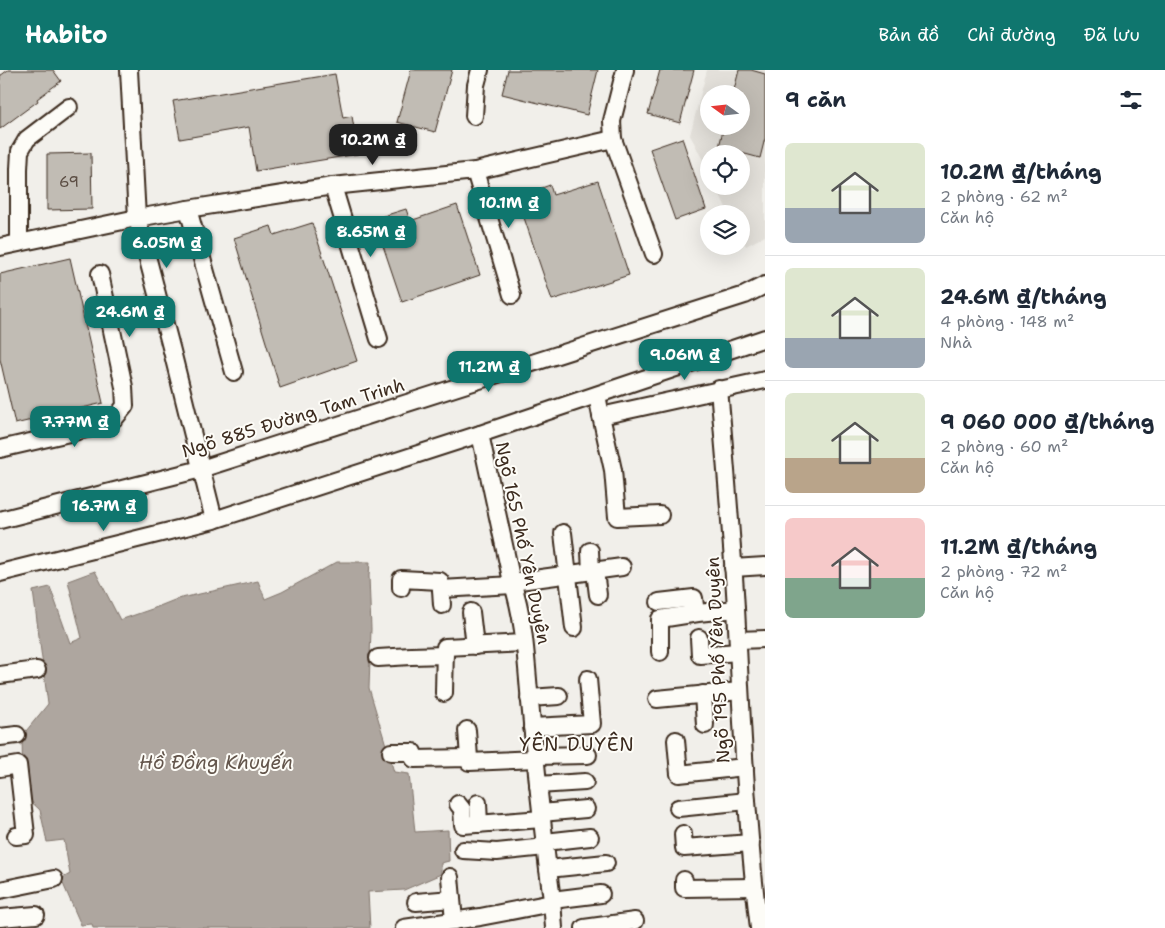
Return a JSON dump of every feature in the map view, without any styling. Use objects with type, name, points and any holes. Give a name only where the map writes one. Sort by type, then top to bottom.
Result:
[{"type":"street","points":[[129,70],[137,218],[214,520]]},
{"type":"street","points":[[474,116],[476,84],[480,70]]},
{"type":"street","points":[[625,70],[612,121],[613,139],[654,254]]},
{"type":"street","points":[[19,242],[20,151],[27,139],[68,108]]},
{"type":"street","points":[[0,246],[137,218],[333,186],[475,171],[613,139]]},
{"type":"street","points":[[475,171],[512,295]]},
{"type":"street","points":[[333,186],[379,339]]},
{"type":"street","points":[[188,209],[234,372]]},
{"type":"street","points":[[0,449],[104,425],[116,417],[125,406],[124,387],[100,274]]},
{"type":"street","name":"Ngõ 885 Đường Tam Trinh","points":[[0,520],[201,469],[745,295],[765,285]]},
{"type":"street","points":[[0,573],[214,520],[480,434],[765,338]]},
{"type":"street","points":[[602,416],[765,380]]},
{"type":"street","name":"Ngõ 195 Phố Yên Duyên","points":[[719,389],[736,609],[747,801],[756,850],[754,887],[759,928]]},
{"type":"street","points":[[597,395],[613,470],[617,517],[660,515]]},
{"type":"street","name":"Ngõ 165 Phố Yên Duyên","points":[[480,434],[512,583],[519,605],[554,928]]},
{"type":"street","points":[[563,533],[574,628]]},
{"type":"street","points":[[590,551],[598,595]]},
{"type":"street","points":[[733,568],[765,566]]},
{"type":"street","points":[[401,588],[401,579],[440,581],[441,597],[512,583],[622,567]]},
{"type":"street","points":[[658,602],[694,598],[696,613]]},
{"type":"street","points":[[660,652],[660,619],[736,609]]},
{"type":"street","points":[[471,612],[475,646]]},
{"type":"street","points":[[699,638],[700,655],[765,639]]},
{"type":"street","points":[[444,693],[445,647],[524,643]]},
{"type":"street","points":[[378,658],[445,656]]},
{"type":"street","points":[[0,675],[37,670]]},
{"type":"street","points":[[532,727],[592,724],[588,678]]},
{"type":"street","points":[[657,698],[740,691]]},
{"type":"street","points":[[703,694],[705,725]]},
{"type":"street","points":[[529,698],[559,696]]},
{"type":"street","points":[[467,730],[469,762],[588,755]]},
{"type":"street","points":[[0,737],[17,735]]},
{"type":"street","points":[[676,740],[679,774],[745,767]]},
{"type":"street","points":[[391,752],[413,752],[414,759],[469,758]]},
{"type":"street","points":[[0,768],[18,765],[26,835],[16,836]]},
{"type":"street","points":[[538,785],[585,782]]},
{"type":"street","points":[[678,808],[747,801]]},
{"type":"street","points":[[478,803],[479,824]]},
{"type":"street","points":[[458,804],[462,809],[463,825],[586,809]]},
{"type":"street","points":[[683,834],[684,848],[756,850]]},
{"type":"street","points":[[463,850],[498,852],[590,837]]},
{"type":"street","points":[[548,869],[606,863]]},
{"type":"street","points":[[450,877],[454,921]]},
{"type":"street","points":[[0,890],[54,879]]},
{"type":"street","points":[[684,880],[684,888],[754,887]]},
{"type":"street","points":[[404,928],[480,917],[600,894]]},
{"type":"street","points":[[416,902],[452,899]]},
{"type":"street","points":[[0,918],[36,915]]},
{"type":"street","points":[[584,928],[635,921]]},
{"type":"shaded area","points":[[707,70],[765,70],[765,236],[750,244],[750,205],[725,205],[720,195],[750,195],[750,145],[700,145],[700,154],[690,135],[700,97],[700,135],[750,135],[750,85],[703,85]]},
{"type":"water","name":"Hồ Đồng Khuyến","points":[[337,562],[370,562],[371,629],[369,688],[394,772],[409,774],[415,832],[448,830],[449,861],[441,863],[441,874],[404,890],[368,892],[370,928],[93,928],[92,924],[81,925],[61,879],[70,874],[64,840],[47,842],[40,810],[23,794],[22,736],[48,704],[33,591],[50,587],[70,643],[82,638],[68,581],[95,571],[120,620],[177,599],[258,581],[265,599],[282,592]]},
{"type":"building","points":[[8,70],[53,70],[61,81],[0,129],[0,76]]},
{"type":"building","points":[[411,70],[452,70],[435,132],[397,122]]},
{"type":"building","points":[[508,70],[598,70],[587,115],[502,94]]},
{"type":"building","points":[[660,70],[694,70],[680,123],[648,114]]},
{"type":"building","points":[[739,70],[751,70],[765,74],[765,138],[760,158],[750,155],[750,145],[719,145],[722,135],[750,135],[750,85],[735,85]]},
{"type":"building","points":[[335,74],[343,118],[352,116],[358,154],[256,171],[249,127],[180,139],[173,101]]},
{"type":"building","points":[[682,138],[705,205],[700,205],[700,211],[675,220],[650,149]]},
{"type":"building","points":[[91,153],[92,209],[47,210],[47,154]]},
{"type":"building","points":[[598,181],[629,275],[552,300],[517,197],[550,185],[553,195]]},
{"type":"building","points":[[457,205],[480,275],[402,302],[374,219],[406,209],[410,221]]},
{"type":"building","points":[[312,223],[357,361],[280,388],[234,238],[271,226],[274,235]]},
{"type":"building","points":[[70,258],[103,403],[15,424],[0,359],[0,274]]},
{"type":"district","name":"YÊN DUYÊN","points":[[577,744]]}]
